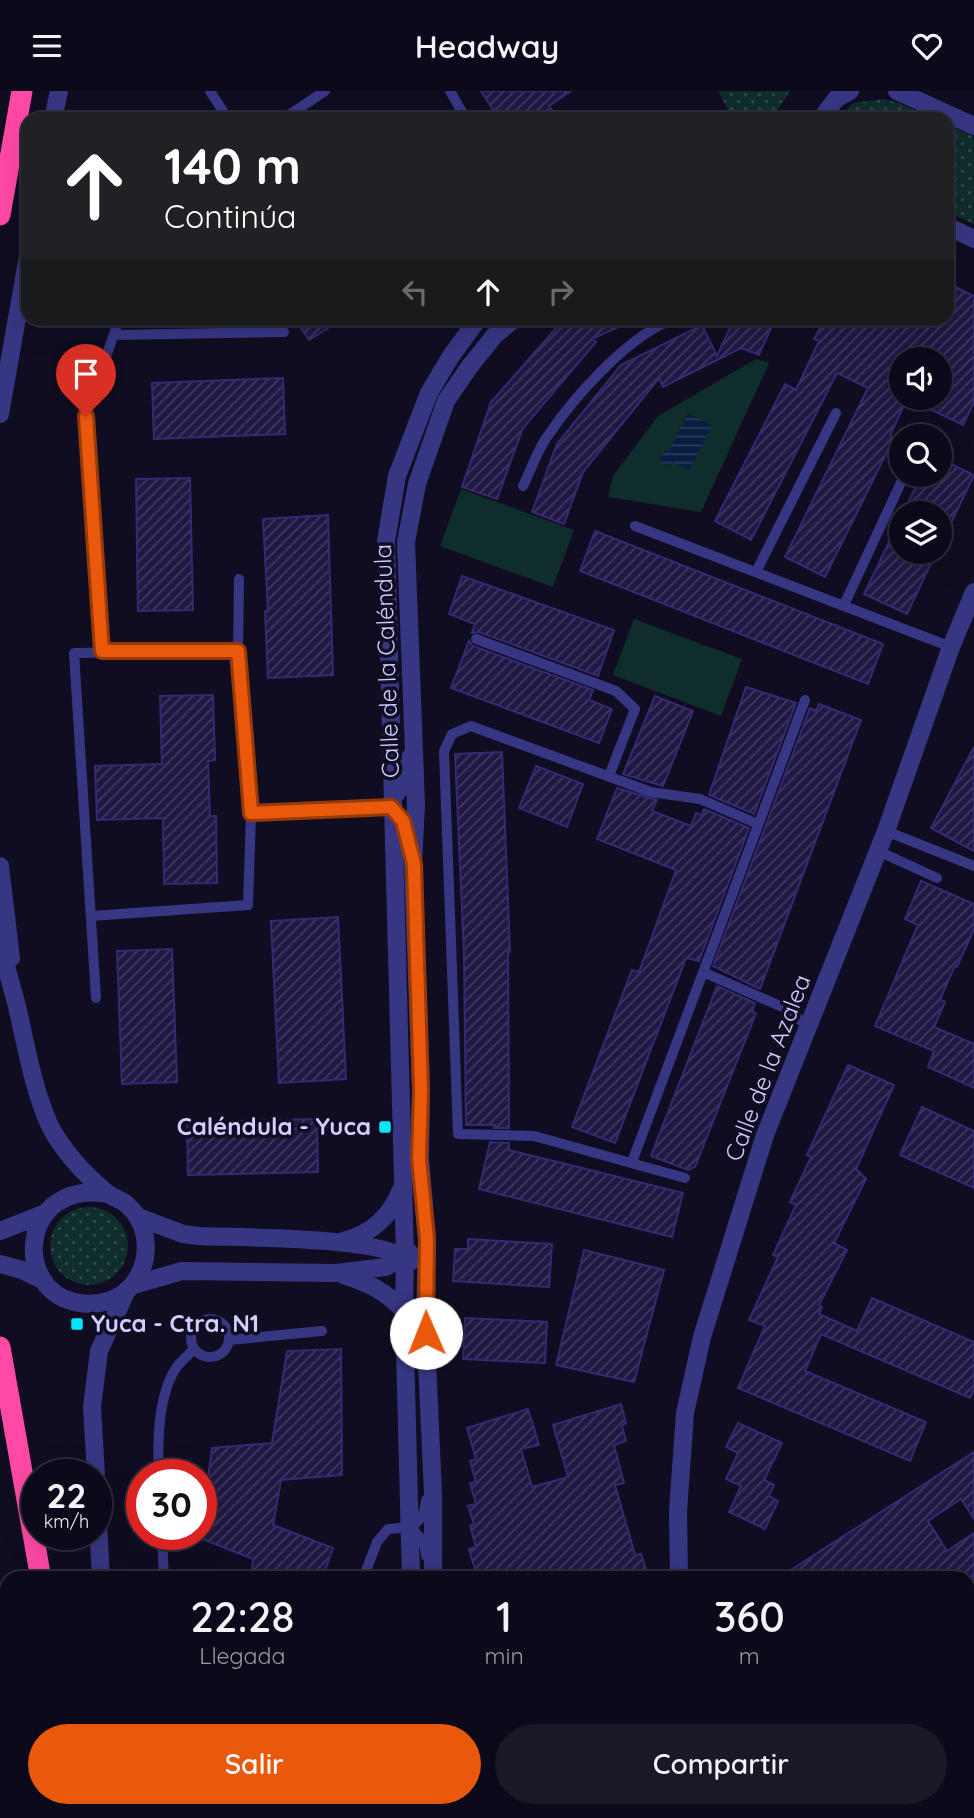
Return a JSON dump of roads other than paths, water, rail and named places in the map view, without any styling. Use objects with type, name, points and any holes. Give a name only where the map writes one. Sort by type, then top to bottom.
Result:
[{"type":"highway","points":[[0,215],[22,91]]},
{"type":"highway","points":[[0,1347],[40,1571]]},
{"type":"street","points":[[54,112],[59,91]]},
{"type":"street","points":[[897,91],[943,112]]},
{"type":"street","points":[[827,112],[841,94]]},
{"type":"street","points":[[954,117],[974,126]]},
{"type":"street","points":[[954,229],[974,239]]},
{"type":"street","points":[[0,414],[21,296]]},
{"type":"street","name":"Calle de la Caléndula","points":[[432,1571],[434,1532],[425,1316],[427,1239],[412,1186],[391,807],[386,541],[397,476],[429,393],[473,326]]},
{"type":"street","name":"Calle de la Caléndula","points":[[411,1571],[404,1311],[405,1255],[412,1186],[415,804],[406,542],[417,484],[446,401],[494,336],[506,326]]},
{"type":"street","name":"Calle de la Azalea","points":[[680,1571],[678,1511],[685,1413],[702,1336],[765,1135],[886,831],[951,647],[974,592]]},
{"type":"street","points":[[0,866],[18,1010]]},
{"type":"street","points":[[0,945],[18,1010],[32,1077],[50,1126],[71,1157],[108,1194],[125,1203],[138,1217],[145,1234],[146,1252],[142,1269],[130,1287],[99,1351],[92,1407],[95,1459]]},
{"type":"street","points":[[339,1243],[358,1237],[390,1214],[412,1186]]},
{"type":"street","points":[[108,1194],[91,1191],[74,1193],[58,1201],[38,1225],[33,1254],[37,1268],[53,1291],[77,1303],[103,1302],[130,1287],[182,1271],[336,1273],[386,1267],[405,1255]]},
{"type":"street","points":[[0,1231],[46,1213]]},
{"type":"street","points":[[138,1217],[183,1234],[199,1236],[383,1247],[405,1255],[416,1273],[425,1316]]},
{"type":"street","points":[[0,1263],[44,1281]]},
{"type":"street","points":[[336,1273],[368,1283],[391,1297],[404,1311]]},
{"type":"street","points":[[99,1550],[101,1571]]},
{"type":"lane","points":[[210,91],[224,112]]},
{"type":"lane","points":[[294,112],[325,91]]},
{"type":"lane","points":[[450,91],[462,112]]},
{"type":"lane","points":[[102,651],[86,416],[117,326]]},
{"type":"lane","points":[[494,336],[499,326]]},
{"type":"lane","points":[[523,486],[546,438],[585,388],[621,352],[659,326]]},
{"type":"lane","points":[[114,335],[284,332]]},
{"type":"lane","points":[[756,572],[836,413]]},
{"type":"lane","points":[[844,605],[899,487]]},
{"type":"lane","points":[[635,526],[951,647]]},
{"type":"lane","points":[[92,916],[248,905],[251,813],[238,651],[239,579]]},
{"type":"lane","points":[[476,639],[615,691],[635,709],[609,776]]},
{"type":"lane","points":[[96,998],[75,653],[238,651]]},
{"type":"lane","points":[[632,1162],[805,700]]},
{"type":"lane","points":[[391,807],[403,791],[413,706]]},
{"type":"lane","points":[[685,1178],[534,1136],[458,1134],[444,751],[452,734],[471,726],[651,792],[699,799],[758,824]]},
{"type":"lane","points":[[251,813],[391,807]]},
{"type":"lane","points":[[391,807],[403,821],[414,864]]},
{"type":"lane","points":[[886,831],[974,866]]},
{"type":"lane","points":[[878,851],[937,878]]},
{"type":"lane","points":[[703,972],[789,1010],[809,1028]]},
{"type":"lane","points":[[202,1320],[221,1322],[229,1333],[225,1351],[215,1357],[203,1356],[194,1349],[191,1336],[193,1329],[202,1320]]},
{"type":"lane","points":[[229,1340],[322,1331]]},
{"type":"lane","points":[[158,1459],[164,1395],[177,1367],[194,1349]]},
{"type":"lane","points":[[366,1571],[377,1542],[388,1529],[409,1528],[417,1523],[425,1507],[429,1432]]},
{"type":"lane","points":[[409,1528],[420,1535],[424,1542],[429,1571]]},
{"type":"lane","points":[[163,1550],[164,1571]]},
{"type":"water","points":[[688,413],[712,425],[689,471],[672,462],[669,467],[659,462],[665,450],[669,451]]},
{"type":"place","name":"Caléndula - Yuca","points":[[385,1127]]},
{"type":"place","name":"Yuca - Ctra. N1","points":[[77,1324]]}]
